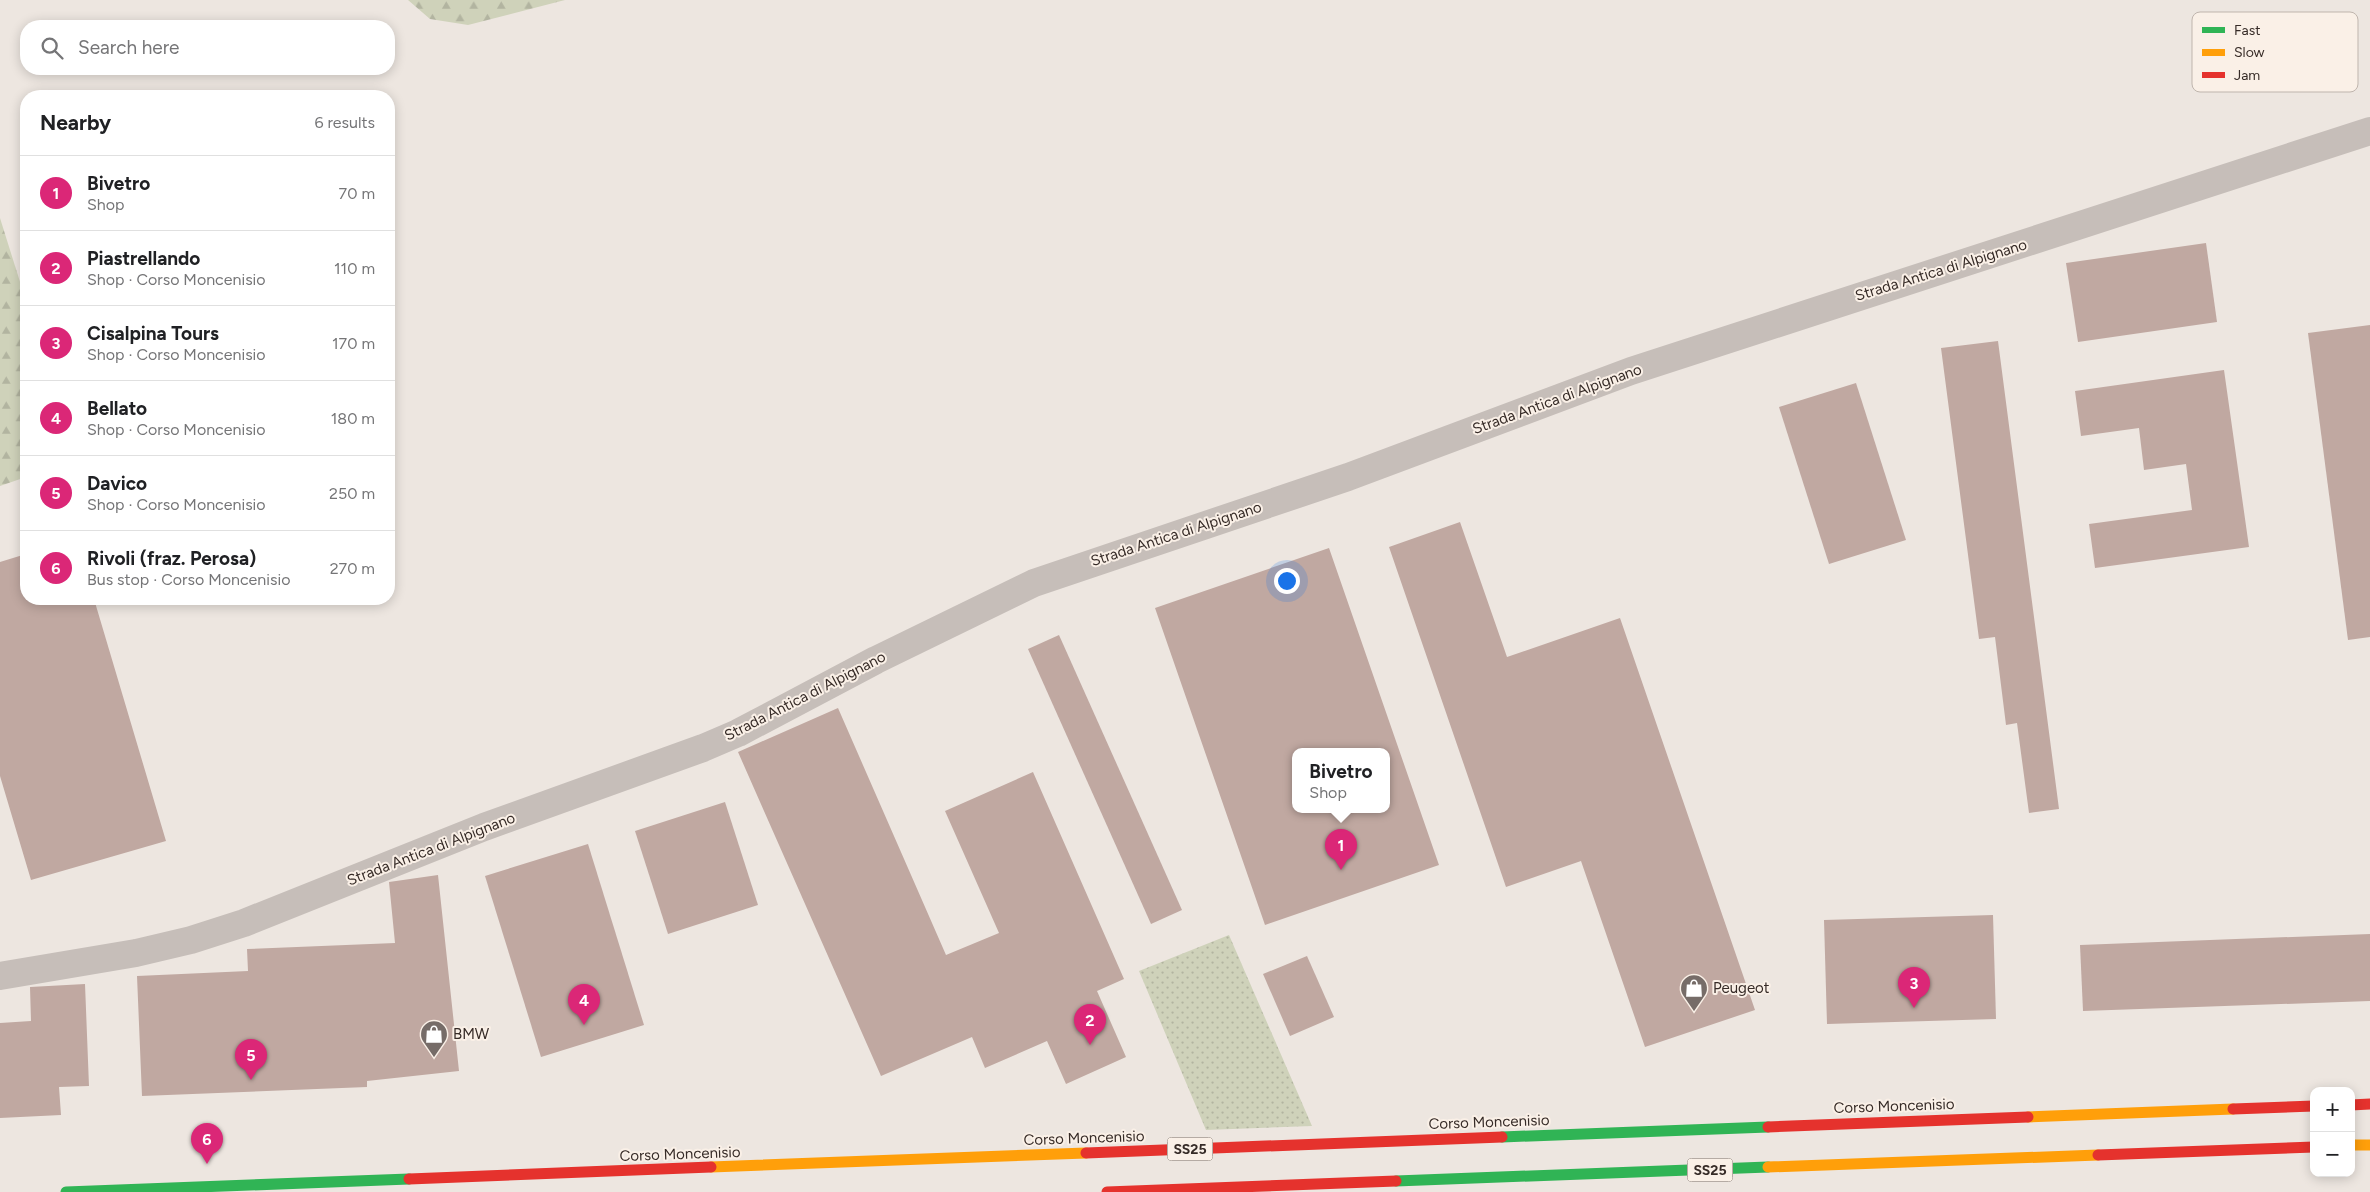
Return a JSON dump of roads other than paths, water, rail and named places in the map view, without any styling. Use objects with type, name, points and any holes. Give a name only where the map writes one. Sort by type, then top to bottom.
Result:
[{"type":"main road","points":[[2355,1105],[2370,1104]]},
{"type":"main road","name":"Corso Moncenisio","points":[[66,1192],[2310,1106]]},
{"type":"main road","points":[[2355,1145],[2370,1144]]},
{"type":"main road","name":"SS25","points":[[1107,1192],[2310,1146]]},
{"type":"street","name":"Strada Antica di Alpignano","points":[[0,976],[136,953],[191,940],[244,923],[484,827],[703,748],[738,732],[876,660],[1034,583],[1348,477],[1631,371],[2370,131]]},
{"type":"street","points":[[1390,1192],[1429,1179]]},
{"type":"place","name":"Bivetro","points":[[1341,870]]},
{"type":"place","name":"Cisalpina Tours","points":[[1914,1008]]},
{"type":"place","name":"Peugeot","points":[[1694,1012]]},
{"type":"place","name":"Bellato","points":[[584,1025]]},
{"type":"place","name":"Piastrellando","points":[[1090,1045]]},
{"type":"place","name":"BMW","points":[[434,1058]]},
{"type":"place","name":"Davico","points":[[251,1080]]},
{"type":"place","name":"Rivoli (fraz. Perosa)","points":[[207,1164]]}]
